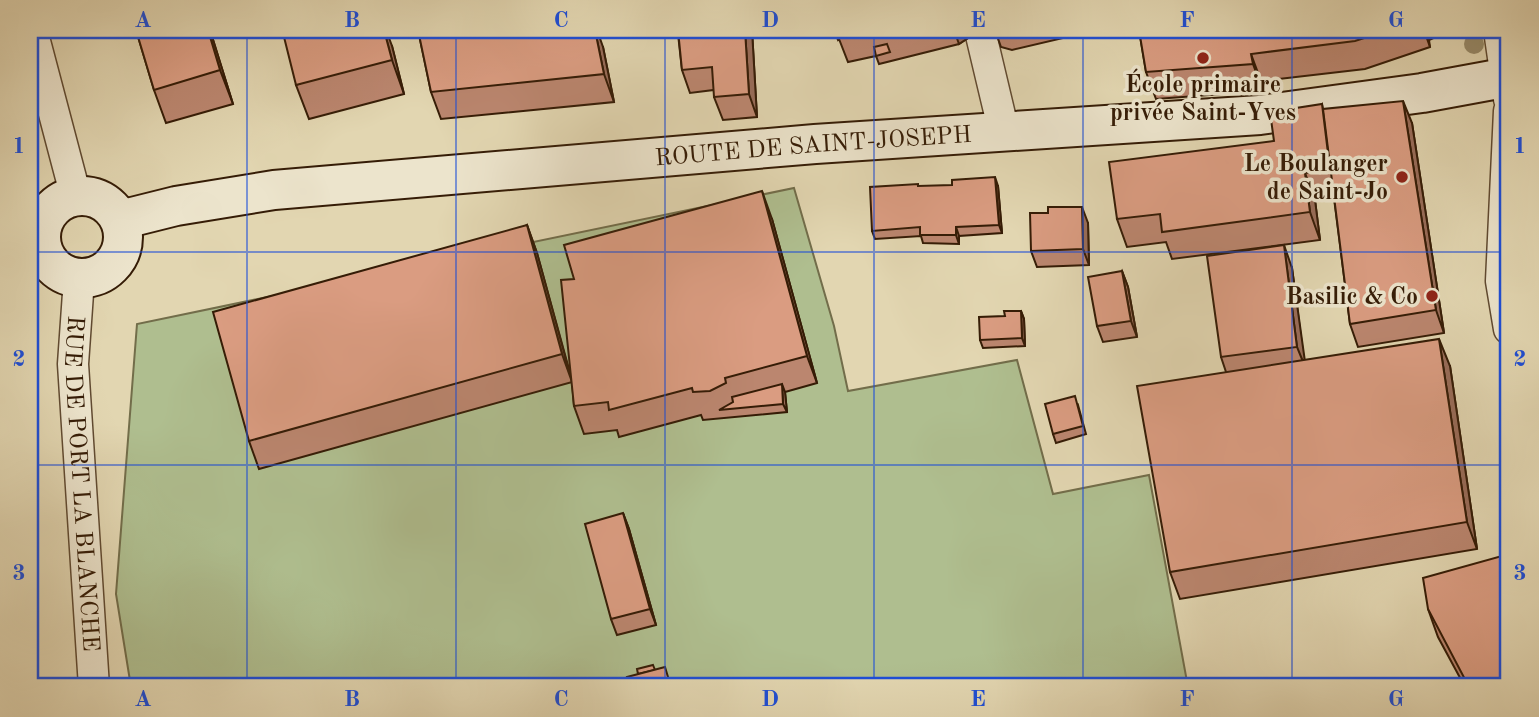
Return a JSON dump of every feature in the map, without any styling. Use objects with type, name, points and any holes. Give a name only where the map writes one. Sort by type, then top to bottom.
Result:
[{"type":"street","points":[[32,30],[76,197]]},
{"type":"street","points":[[1499,30],[1509,91],[1501,281],[1509,328]]},
{"type":"street","points":[[980,31],[1004,132]]},
{"type":"street","name":"ROUTE DE SAINT-JOSEPH","points":[[120,220],[176,206],[274,190],[814,144],[1260,115],[1422,93],[1509,91]]},
{"type":"street","points":[[76,197],[99,200],[115,211],[120,220],[124,243],[116,261],[100,275],[79,279],[66,275],[50,262],[36,240],[49,213],[62,202],[76,197]]},
{"type":"street","name":"RUE DE PORT LA BLANCHE","points":[[79,279],[73,363],[94,687]]},
{"type":"green space","points":[[794,188],[834,326],[848,391],[1017,360],[1053,494],[1149,475],[1188,687],[131,687],[116,594],[137,324]]},
{"type":"building","points":[[136,30],[208,30],[220,70],[154,90]]},
{"type":"building","points":[[313,30],[384,30],[392,60],[296,85],[284,37]]},
{"type":"building","points":[[418,30],[471,30],[472,33],[504,30],[595,30],[604,74],[431,92]]},
{"type":"building","points":[[678,30],[745,30],[749,94],[714,97],[712,67],[682,70]]},
{"type":"building","points":[[836,30],[859,30],[838,35]]},
{"type":"building","points":[[1139,30],[1389,30],[1355,41],[1251,54],[1253,64],[1146,72]]},
{"type":"building","points":[[887,44],[890,52],[876,56],[874,47]]},
{"type":"building","points":[[1403,101],[1436,310],[1350,324],[1323,109]]},
{"type":"building","points":[[1322,104],[1330,170],[1305,173],[1310,212],[1162,232],[1160,214],[1117,219],[1109,162],[1274,141],[1270,112]]},
{"type":"building","points":[[995,177],[999,225],[956,227],[956,235],[920,235],[920,227],[872,231],[870,187],[952,185],[952,180]]},
{"type":"building","points":[[762,191],[807,356],[725,378],[726,383],[710,391],[693,392],[692,388],[609,410],[608,402],[574,406],[561,280],[574,279],[564,245]]},
{"type":"building","points":[[1048,207],[1082,207],[1083,249],[1031,251],[1030,213],[1048,213]]},
{"type":"building","points":[[527,225],[562,354],[249,441],[213,312]]},
{"type":"building","points":[[1284,245],[1297,347],[1221,357],[1207,256]]},
{"type":"building","points":[[1122,271],[1131,321],[1097,326],[1088,277]]},
{"type":"building","points":[[1004,311],[1021,311],[1022,338],[980,340],[979,317],[1005,316]]},
{"type":"building","points":[[1439,339],[1467,522],[1170,572],[1137,386]]},
{"type":"building","points":[[782,384],[783,404],[719,410],[733,402],[732,397]]},
{"type":"building","points":[[1075,396],[1083,426],[1053,434],[1045,404]]},
{"type":"building","points":[[623,513],[650,609],[611,619],[585,524]]},
{"type":"building","points":[[1509,554],[1509,687],[1469,687],[1428,609],[1423,578]]},
{"type":"building","points":[[653,665],[655,670],[638,674],[637,669]]},
{"type":"building","points":[[665,667],[671,687],[630,687],[627,677]]},
{"type":"place","name":"École primaire privée Saint-Yves","points":[[1203,58]]},
{"type":"place","name":"Le Boulanger de Saint-Jo","points":[[1402,177]]},
{"type":"place","name":"Basilic & Co","points":[[1432,296]]}]
